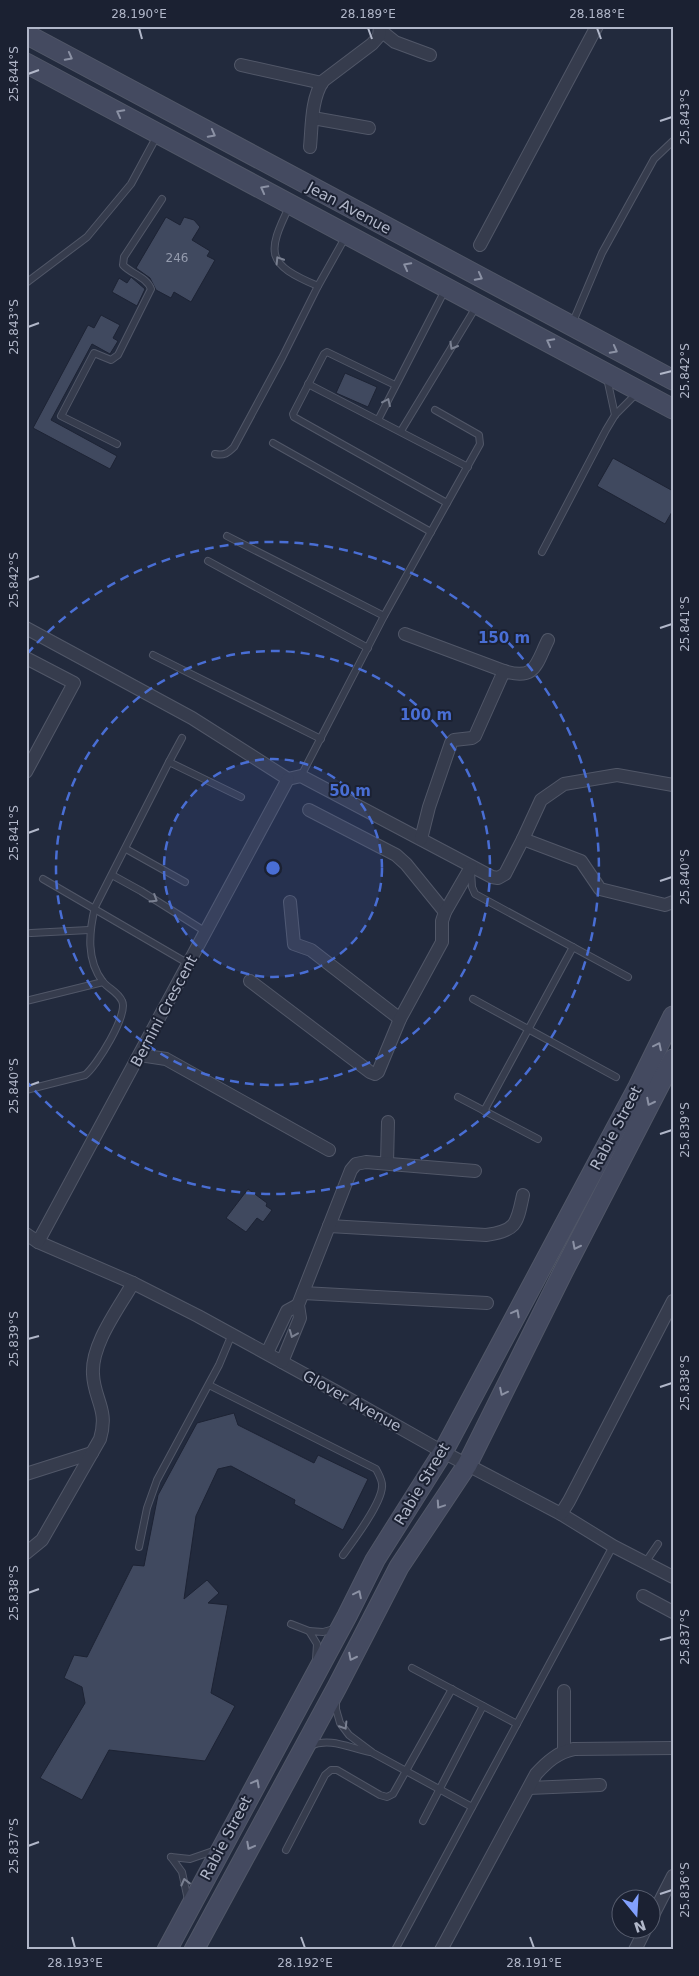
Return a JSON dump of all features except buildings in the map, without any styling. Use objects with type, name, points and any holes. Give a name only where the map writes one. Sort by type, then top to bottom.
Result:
[{"type":"main road","name":"Jean Avenue","points":[[26,34],[673,380]]},
{"type":"main road","name":"Jean Avenue","points":[[26,63],[673,408]]},
{"type":"main road","points":[[571,327],[572,335],[577,345],[636,378],[640,384],[640,390]]},
{"type":"main road","name":"Rabie Street","points":[[167,1950],[300,1700],[347,1616],[375,1560],[443,1452],[638,1086],[673,1016]]},
{"type":"main road","name":"Rabie Street","points":[[194,1950],[337,1687],[399,1567],[467,1465],[563,1272],[673,1059]]},
{"type":"street","points":[[480,245],[597,26]]},
{"type":"street","points":[[380,28],[395,42],[430,55]]},
{"type":"street","points":[[310,147],[316,96],[322,83],[372,44],[379,36],[380,28]]},
{"type":"street","points":[[241,65],[322,83]]},
{"type":"street","points":[[313,118],[369,128]]},
{"type":"street","points":[[26,628],[192,718],[294,778],[421,839],[492,878],[498,878],[505,874],[541,800],[564,784],[617,775],[673,785]]},
{"type":"street","points":[[405,634],[513,674],[527,674],[533,670],[548,640]]},
{"type":"street","points":[[26,658],[74,683],[26,772]]},
{"type":"street","points":[[421,839],[429,806],[451,743],[454,740],[475,736],[504,672]]},
{"type":"street","name":"Bernini Crescent","points":[[38,1242],[206,932],[294,778]]},
{"type":"street","points":[[310,810],[396,855],[406,864],[445,912]]},
{"type":"street","points":[[523,839],[581,861],[600,889],[664,905],[673,902]]},
{"type":"street","points":[[250,981],[370,1072],[374,1074],[378,1072],[400,1019],[442,942],[442,921],[445,912],[471,867]]},
{"type":"street","points":[[290,902],[294,944],[311,950],[400,1019]]},
{"type":"street","points":[[140,1056],[166,1059],[329,1150]]},
{"type":"street","points":[[387,1163],[388,1122]]},
{"type":"street","points":[[282,1362],[300,1318],[300,1299],[351,1170],[356,1164],[366,1162],[387,1163],[475,1171]]},
{"type":"street","points":[[329,1226],[486,1235],[502,1233],[512,1228],[518,1221],[523,1195]]},
{"type":"street","name":"Glover Avenue","points":[[26,1234],[38,1242],[133,1283],[232,1334],[443,1452],[560,1514],[613,1546],[673,1577]]},
{"type":"street","points":[[26,1553],[42,1540],[100,1439],[103,1428],[103,1414],[92,1375],[94,1360],[98,1346],[133,1283]]},
{"type":"street","points":[[267,1353],[288,1311],[300,1299],[487,1303]]},
{"type":"street","points":[[560,1514],[569,1501],[673,1301]]},
{"type":"street","points":[[26,1474],[92,1453]]},
{"type":"street","points":[[643,1596],[673,1612]]},
{"type":"street","points":[[564,1691],[564,1751]]},
{"type":"street","points":[[441,1950],[536,1774],[547,1762],[564,1751],[574,1749],[673,1748]]},
{"type":"street","points":[[529,1788],[600,1786]]},
{"type":"street","points":[[662,1897],[673,1876]]},
{"type":"street","points":[[635,1950],[641,1938]]},
{"type":"lane","points":[[26,283],[87,236],[131,184],[158,133]]},
{"type":"lane","points":[[571,327],[602,253],[654,159],[673,141]]},
{"type":"lane","points":[[117,444],[61,416],[94,353],[111,360],[118,355],[151,289],[149,282],[123,265],[124,257],[162,199]]},
{"type":"lane","points":[[291,204],[277,232],[274,253],[277,261],[285,270],[318,286]]},
{"type":"lane","points":[[215,454],[221,456],[227,454],[234,447],[318,286],[348,234]]},
{"type":"lane","points":[[378,420],[447,287]]},
{"type":"lane","points":[[401,432],[478,304]]},
{"type":"lane","points":[[395,385],[327,352],[324,354],[294,410],[294,417],[447,502]]},
{"type":"lane","points":[[606,372],[615,416]]},
{"type":"lane","points":[[308,384],[468,467]]},
{"type":"lane","points":[[542,552],[606,430],[615,416],[640,390]]},
{"type":"lane","points":[[294,778],[321,739],[384,616],[480,444],[479,435],[435,410]]},
{"type":"lane","points":[[273,443],[431,532]]},
{"type":"lane","points":[[227,536],[384,616]]},
{"type":"lane","points":[[208,561],[368,648]]},
{"type":"lane","points":[[153,655],[321,739]]},
{"type":"lane","points":[[26,1090],[85,1075],[91,1070],[114,1033],[124,1011],[123,1002],[103,982],[93,963],[89,930],[95,908],[182,738]]},
{"type":"lane","points":[[170,762],[240,797]]},
{"type":"lane","points":[[126,849],[185,882]]},
{"type":"lane","points":[[471,867],[472,887],[475,894],[628,977]]},
{"type":"lane","points":[[112,875],[206,932]]},
{"type":"lane","points":[[43,879],[189,964]]},
{"type":"lane","points":[[30,933],[89,930]]},
{"type":"lane","points":[[484,1111],[573,946]]},
{"type":"lane","points":[[26,1001],[103,982]]},
{"type":"lane","points":[[473,999],[616,1077]]},
{"type":"lane","points":[[458,1097],[538,1139]]},
{"type":"lane","points":[[139,1547],[147,1508],[157,1480],[209,1385],[232,1334]]},
{"type":"lane","points":[[209,1385],[376,1469],[383,1485],[382,1494],[363,1528],[343,1555]]},
{"type":"lane","points":[[645,1563],[658,1544]]},
{"type":"lane","points":[[396,1950],[613,1546]]},
{"type":"lane","points":[[291,1624],[309,1631],[323,1632],[332,1630],[347,1616]]},
{"type":"lane","points":[[300,1700],[315,1664],[317,1653],[317,1644],[309,1631]]},
{"type":"lane","points":[[412,1668],[517,1724]]},
{"type":"lane","points":[[337,1687],[336,1709],[340,1723],[349,1735],[374,1753],[472,1807]]},
{"type":"lane","points":[[286,1850],[325,1775],[331,1770],[337,1770],[380,1795],[387,1797],[393,1794],[452,1689]]},
{"type":"lane","points":[[423,1821],[483,1706]]},
{"type":"lane","points":[[302,1750],[324,1741],[335,1742],[350,1748],[374,1753]]},
{"type":"lane","points":[[188,1912],[188,1896],[185,1881],[182,1872],[171,1857],[190,1859],[203,1856],[222,1846]]}]
